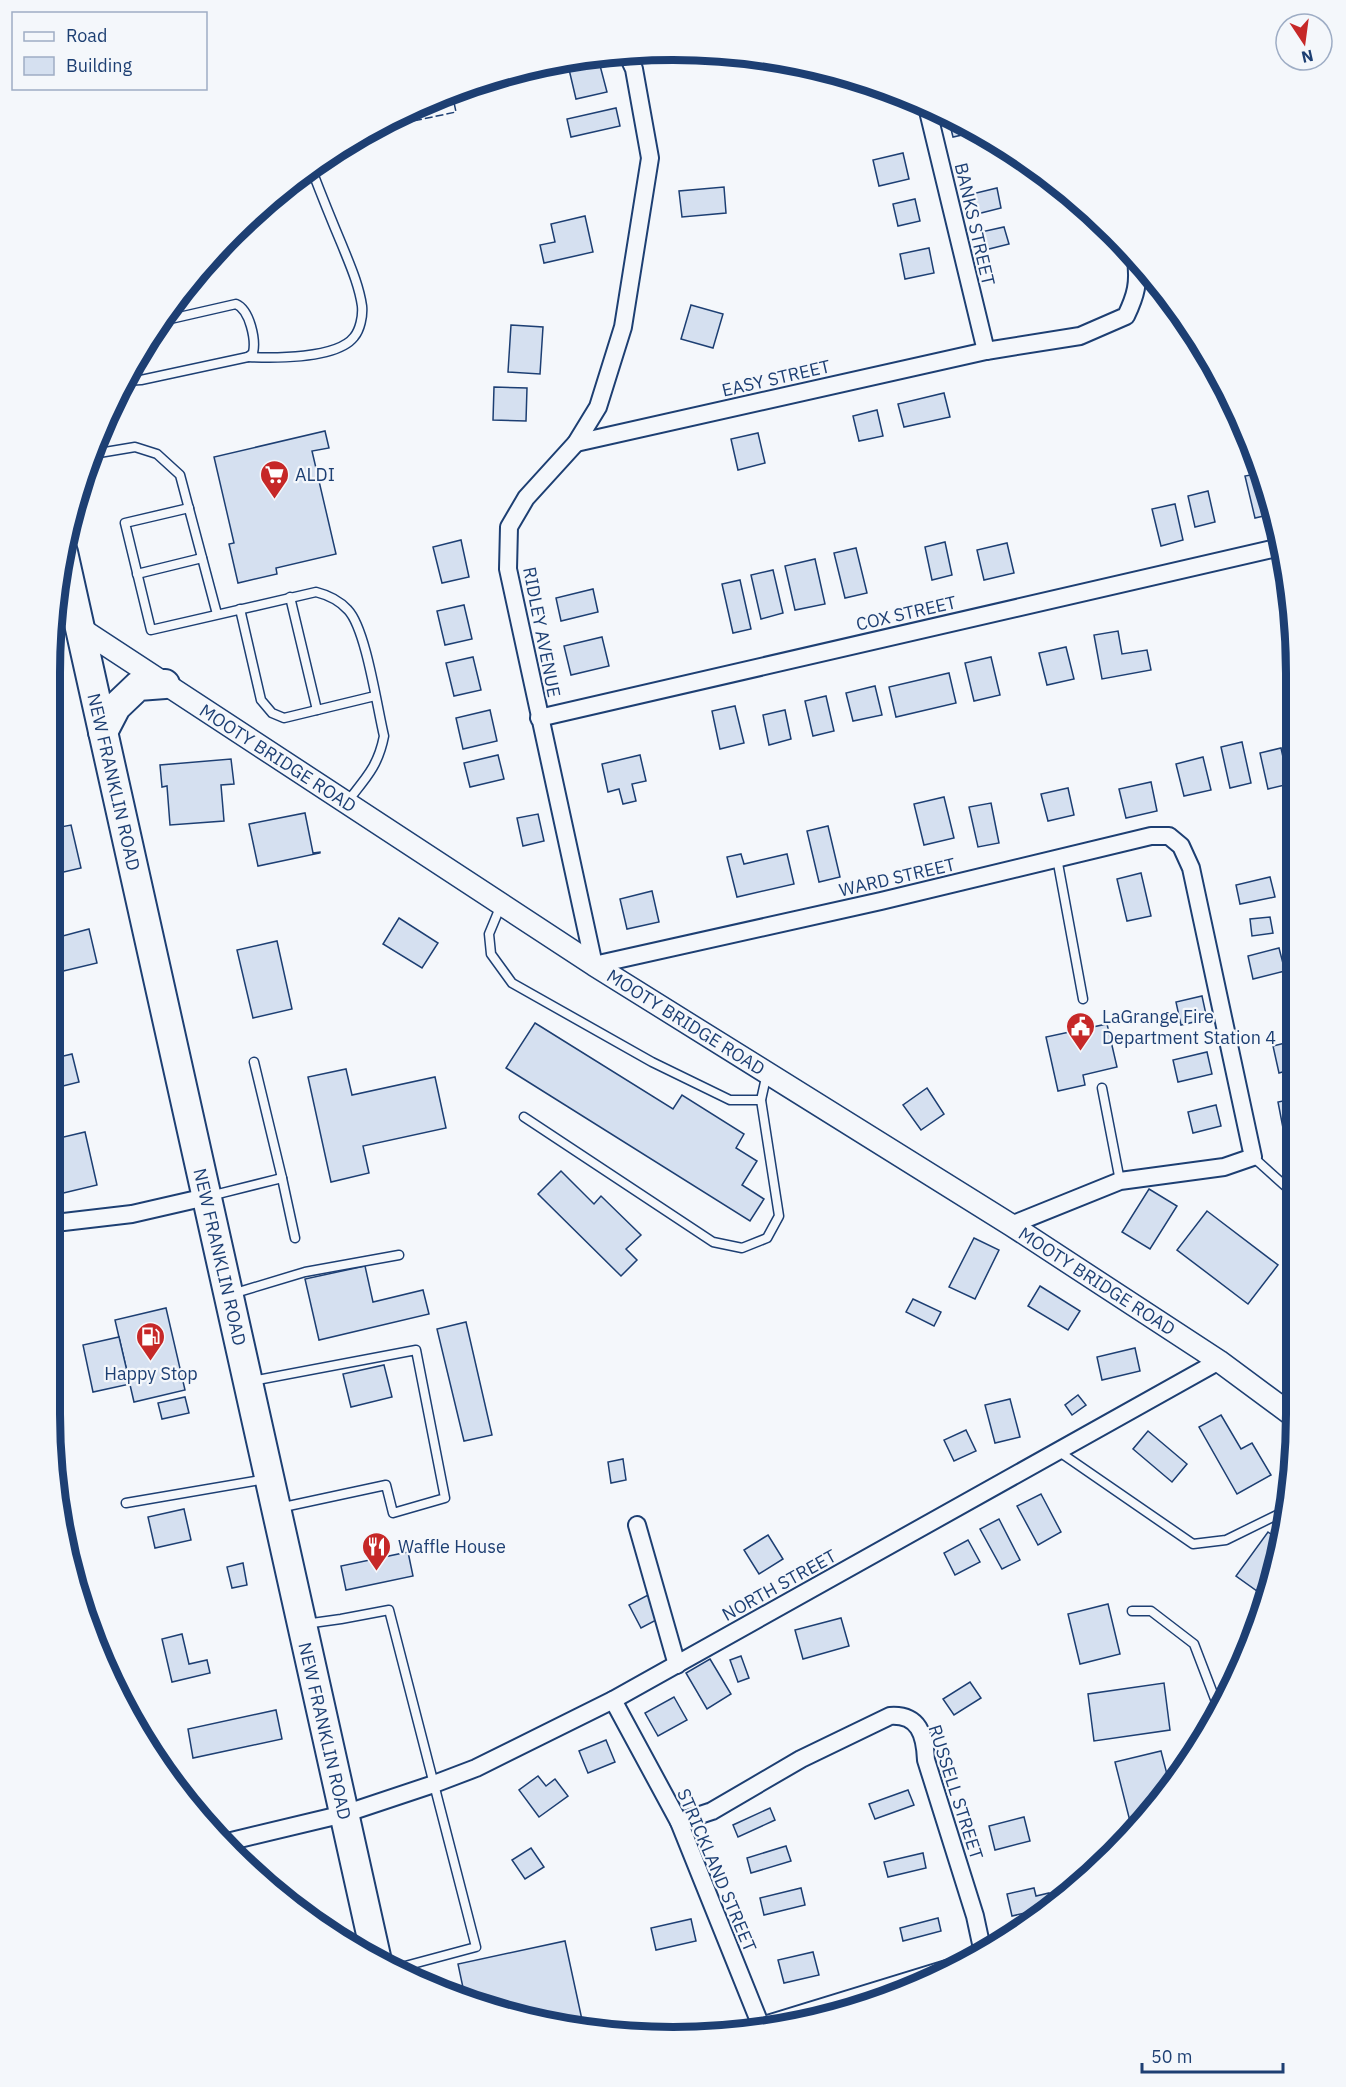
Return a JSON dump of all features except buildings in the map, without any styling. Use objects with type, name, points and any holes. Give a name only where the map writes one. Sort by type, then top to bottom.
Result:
[{"type":"highway","name":"NEW FRANKLIN ROAD","points":[[68,575],[376,1950]]},
{"type":"highway","points":[[103,732],[116,707],[138,686],[165,684]]},
{"type":"street","name":"RIDLEY AVENUE","points":[[594,964],[508,569],[509,527],[526,498],[576,444],[598,407],[623,327],[650,158],[634,69],[630,61]]},
{"type":"street","name":"BANKS STREET","points":[[929,116],[986,351]]},
{"type":"street","name":"EASY STREET","points":[[576,444],[986,351],[1080,336],[1126,316],[1139,281],[1138,274]]},
{"type":"street","name":"COX STREET","points":[[539,718],[1273,549]]},
{"type":"street","name":"MOOTY BRIDGE ROAD","points":[[80,628],[594,964],[1011,1225],[1220,1360],[1286,1411]]},
{"type":"street","name":"WARD STREET","points":[[594,964],[881,901],[1151,836],[1169,836],[1181,846],[1191,868],[1253,1157]]},
{"type":"street","points":[[1011,1225],[1120,1180],[1224,1167],[1253,1157]]},
{"type":"street","points":[[60,1222],[132,1214],[207,1197]]},
{"type":"street","name":"NORTH STREET","points":[[233,1840],[344,1814],[476,1768],[614,1700],[1220,1360]]},
{"type":"street","points":[[637,1525],[677,1665]]},
{"type":"street","name":"STRICKLAND STREET","points":[[614,1700],[679,1822],[760,2021]]},
{"type":"street","name":"RUSSELL STREET","points":[[679,1822],[712,1811],[801,1759],[890,1716],[900,1715],[911,1718],[921,1731],[926,1760],[975,1916],[981,1944]]},
{"type":"street","points":[[811,2011],[893,1986]]},
{"type":"lane","points":[[134,380],[248,357],[305,356],[331,351],[354,338],[360,326],[362,309],[358,286],[314,177]]},
{"type":"lane","points":[[173,318],[237,304],[242,306],[247,315],[255,345],[253,353],[248,357]]},
{"type":"lane","points":[[102,453],[135,447],[157,454],[180,475],[217,614]]},
{"type":"lane","points":[[189,508],[125,523],[151,630],[316,592],[332,597],[349,610],[361,633],[384,736],[381,752],[374,767],[346,803]]},
{"type":"lane","points":[[137,574],[202,558]]},
{"type":"lane","points":[[290,597],[317,710]]},
{"type":"lane","points":[[240,609],[261,700],[272,713],[284,718],[375,696]]},
{"type":"lane","points":[[1057,858],[1083,999]]},
{"type":"lane","points":[[501,904],[489,934],[491,954],[512,983],[652,1062],[730,1100],[761,1100]]},
{"type":"lane","points":[[254,1062],[295,1238]]},
{"type":"lane","points":[[524,1117],[713,1242],[742,1248],[767,1238],[779,1216],[761,1100],[767,1073]]},
{"type":"lane","points":[[1102,1088],[1120,1180]]},
{"type":"lane","points":[[1253,1157],[1286,1187]]},
{"type":"lane","points":[[207,1197],[282,1178]]},
{"type":"lane","points":[[228,1295],[305,1272],[399,1255]]},
{"type":"lane","points":[[248,1382],[416,1350],[445,1498],[393,1513],[386,1485],[276,1509]]},
{"type":"lane","points":[[1058,1451],[1193,1544],[1226,1540],[1277,1515]]},
{"type":"lane","points":[[126,1503],[269,1478]]},
{"type":"lane","points":[[302,1624],[389,1610],[476,1947],[390,1958]]},
{"type":"lane","points":[[1132,1611],[1151,1611],[1194,1644],[1215,1699]]},
{"type":"fence","points":[[401,124],[456,112],[454,101]]},
{"type":"place","name":"ALDI","points":[[274,500]]},
{"type":"place","name":"LaGrange Fire Department Station 4","points":[[1081,1052]]},
{"type":"place","name":"Happy Stop","points":[[151,1362]]},
{"type":"place","name":"Waffle House","points":[[377,1572]]}]
